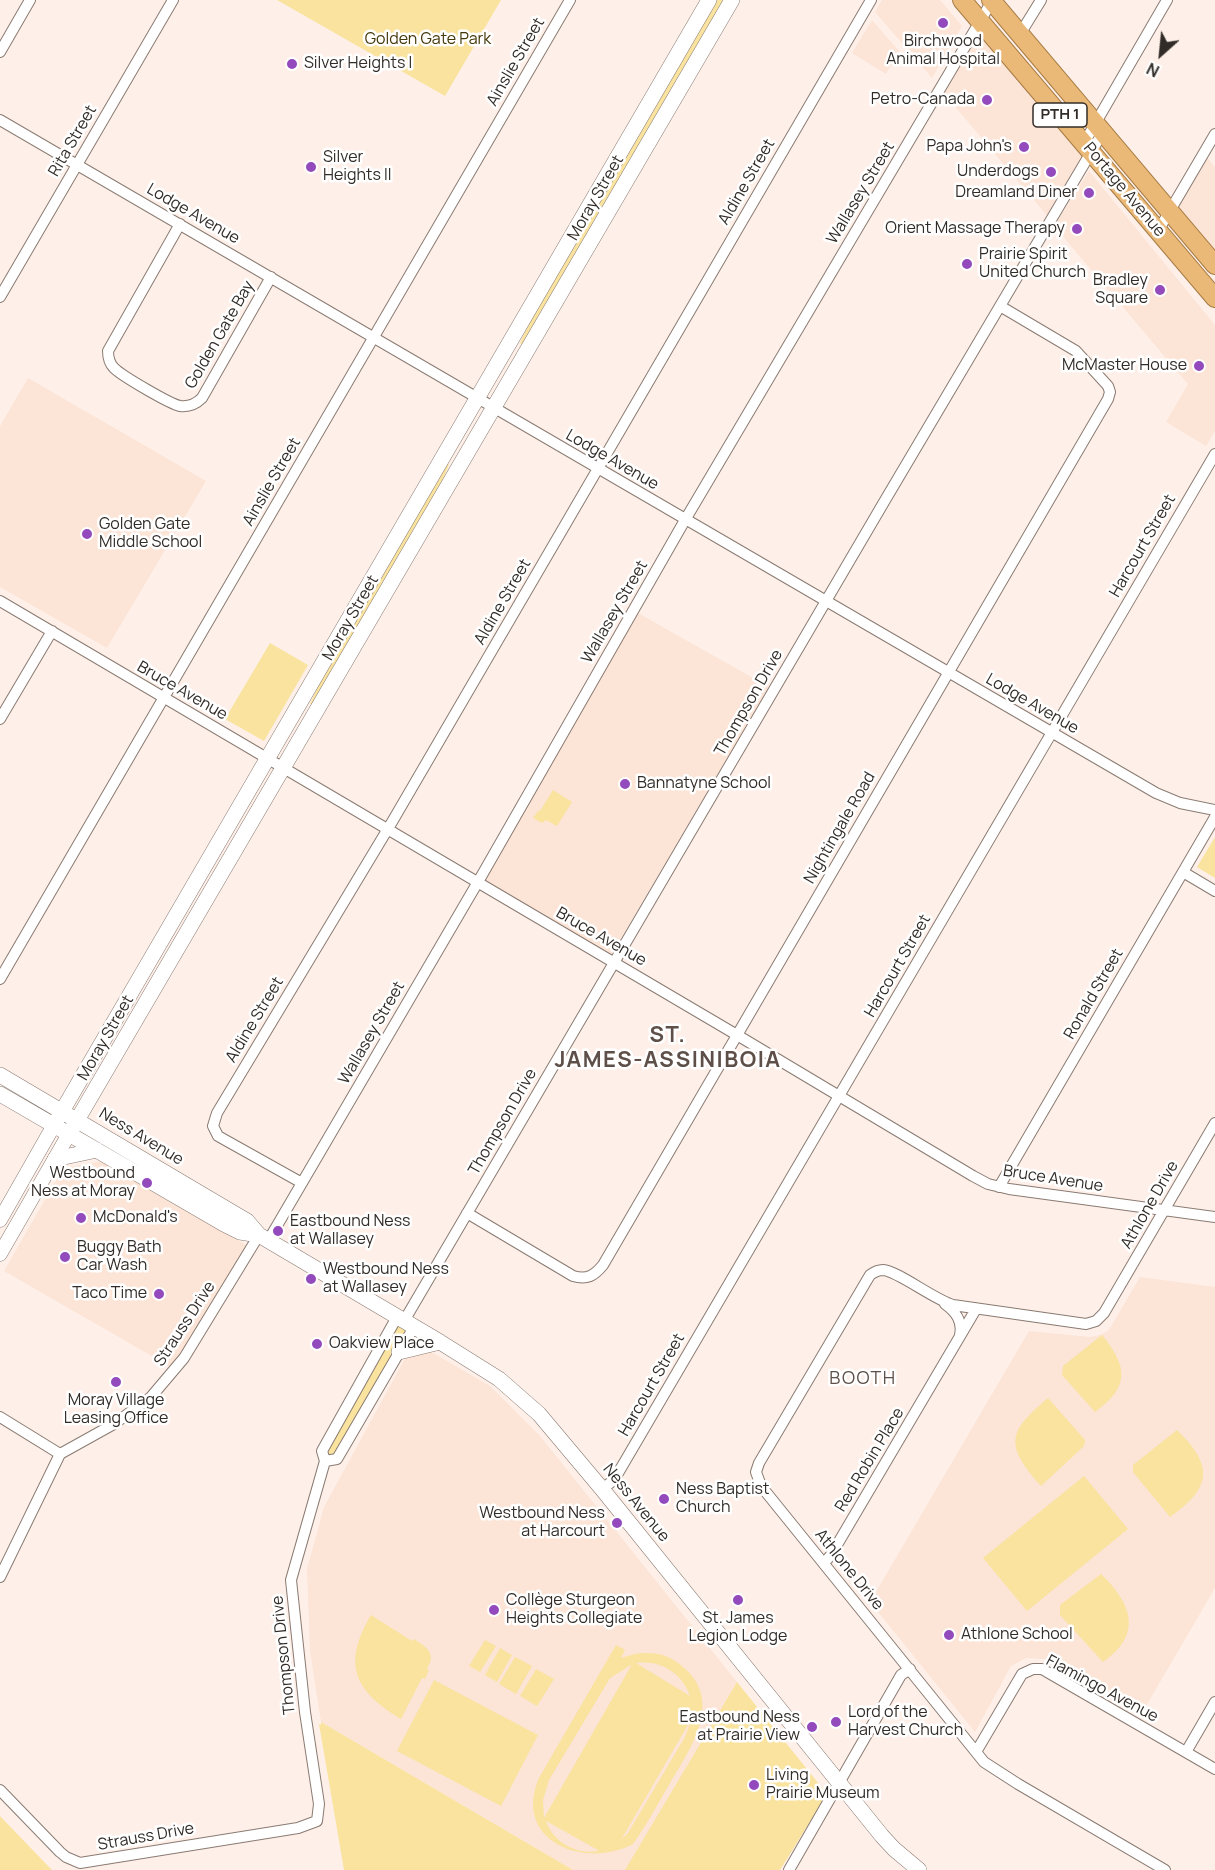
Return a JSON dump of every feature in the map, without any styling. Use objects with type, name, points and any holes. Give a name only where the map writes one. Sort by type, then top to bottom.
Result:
[{"type":"highway","name":"Portage Avenue","points":[[962,0],[1215,298]]},
{"type":"highway","name":"Portage Avenue","points":[[991,0],[1215,265]]},
{"type":"main road","name":"Moray Street","points":[[58,1118],[710,0]]},
{"type":"main road","name":"Moray Street","points":[[74,1128],[732,0]]},
{"type":"main road","name":"Ness Avenue","points":[[0,1075],[74,1128],[247,1221],[263,1238]]},
{"type":"main road","name":"Ness Avenue","points":[[0,1094],[58,1118]]},
{"type":"main road","name":"Ness Avenue","points":[[74,1128],[97,1150],[240,1232],[263,1238],[440,1342],[517,1393],[544,1420],[602,1489],[894,1849],[919,1870]]},
{"type":"main road","points":[[55,1159],[97,1150]]},
{"type":"main road","points":[[399,1352],[440,1342]]},
{"type":"street","points":[[0,52],[30,0]]},
{"type":"street","name":"Rita Street","points":[[0,297],[173,0]]},
{"type":"street","name":"Ainslie Street","points":[[0,979],[570,0]]},
{"type":"street","name":"Aldine Street","points":[[302,1183],[218,1136],[214,1131],[214,1122],[871,0]]},
{"type":"street","name":"Wallasey Street","points":[[263,1238],[302,1183],[685,520],[991,0]]},
{"type":"street","points":[[1020,34],[1041,0]]},
{"type":"street","name":"Thompson Drive","points":[[320,1814],[305,1712],[291,1580],[325,1461],[322,1451],[405,1322],[825,601],[1000,306],[1167,0]]},
{"type":"street","name":"Lodge Avenue","points":[[0,120],[1168,799],[1215,810]]},
{"type":"street","points":[[1158,231],[1215,134]]},
{"type":"street","name":"Golden Gate Bay","points":[[180,224],[108,351],[108,357],[116,369],[152,390],[182,406],[194,404],[202,398],[271,277]]},
{"type":"street","name":"Nightingale Road","points":[[467,1213],[573,1276],[584,1279],[596,1274],[603,1265],[1110,395],[1106,384],[1076,351],[1000,306]]},
{"type":"street","name":"Harcourt Street","points":[[602,1489],[614,1480],[1215,454]]},
{"type":"street","name":"Bruce Avenue","points":[[0,601],[973,1176],[999,1187],[1215,1217]]},
{"type":"street","points":[[0,719],[52,631]]},
{"type":"street","name":"Ronald Street","points":[[999,1187],[1215,817]]},
{"type":"street","points":[[1183,872],[1215,891]]},
{"type":"street","name":"Moray Street","points":[[0,1220],[58,1118]]},
{"type":"street","name":"Athlone Drive","points":[[942,1302],[1086,1324],[1096,1322],[1104,1313],[1215,1124]]},
{"type":"street","name":"Moray Street","points":[[0,1254],[74,1128]]},
{"type":"street","name":"Strauss Drive","points":[[60,1454],[107,1428],[151,1397],[184,1358],[263,1238]]},
{"type":"street","name":"Athlone Drive","points":[[960,1336],[960,1320],[956,1313],[942,1302],[889,1271],[877,1271],[870,1275],[756,1467],[761,1486],[976,1752],[992,1768],[1165,1870]]},
{"type":"street","name":"Red Robin Place","points":[[824,1563],[837,1545],[976,1309]]},
{"type":"street","name":"Thompson Drive","points":[[325,1461],[337,1459],[399,1352],[405,1322]]},
{"type":"street","points":[[0,1417],[60,1454],[0,1577]]},
{"type":"street","points":[[789,1870],[901,1676],[910,1669]]},
{"type":"street","name":"Flamingo Avenue","points":[[976,1752],[1022,1674],[1033,1669],[1042,1669],[1215,1769]]},
{"type":"street","points":[[1186,1752],[1215,1702]]},
{"type":"street","name":"Strauss Drive","points":[[0,1790],[60,1852],[80,1863],[298,1828],[317,1821],[320,1814]]},
{"type":"shaded area","points":[[882,0],[940,0],[962,26],[932,78],[875,12]]},
{"type":"shaded area","points":[[872,20],[899,51],[886,74],[852,53]]},
{"type":"shaded area","points":[[980,21],[1091,152],[1049,218],[947,97],[939,91]]},
{"type":"shaded area","points":[[1204,154],[1215,167],[1215,265],[1170,212]]},
{"type":"shaded area","points":[[1089,171],[1215,325],[1215,431],[1206,446],[1166,422],[1188,384],[1054,226]]},
{"type":"shaded area","name":"Golden Gate Middle School","points":[[28,378],[206,481],[107,648],[0,587],[0,426]]},
{"type":"shaded area","name":"Bannatyne School","points":[[638,613],[769,687],[611,955],[483,882]]},
{"type":"shaded area","points":[[103,1161],[251,1248],[176,1370],[4,1271],[63,1168]]},
{"type":"shaded area","points":[[1140,1277],[1215,1287],[1215,1588],[1142,1713],[1047,1659],[1026,1658],[1011,1666],[975,1732],[870,1602],[1029,1331],[1090,1337],[1100,1335],[1109,1330]]},
{"type":"shaded area","name":"Collège Sturgeon Heights Collegiate","points":[[414,1342],[490,1386],[540,1436],[737,1682],[627,1870],[573,1870],[321,1722],[310,1651],[307,1569],[324,1507]]},
{"type":"green space","name":"Golden Gate Park","points":[[277,0],[501,0],[445,96]]},
{"type":"green space","points":[[717,0],[725,0],[524,346],[520,343],[536,309]]},
{"type":"green space","points":[[447,463],[449,465],[435,498],[314,705],[310,704],[323,676]]},
{"type":"green space","points":[[270,643],[308,665],[264,741],[225,719]]},
{"type":"green space","points":[[553,790],[572,802],[557,826],[546,820],[542,823],[533,818]]},
{"type":"green space","points":[[1215,837],[1215,878],[1197,867]]},
{"type":"green space","points":[[393,1325],[414,1327],[337,1459],[325,1461],[322,1451]]},
{"type":"green space","points":[[1102,1335],[1117,1357],[1121,1376],[1115,1394],[1095,1412],[1062,1375],[1063,1366]]},
{"type":"green space","points":[[1048,1398],[1085,1440],[1084,1446],[1041,1486],[1021,1459],[1016,1449],[1016,1439],[1018,1430],[1025,1420]]},
{"type":"green space","points":[[1177,1430],[1197,1454],[1203,1475],[1201,1486],[1194,1496],[1170,1517],[1133,1472],[1133,1465]]},
{"type":"green space","points":[[1084,1476],[1128,1529],[1027,1611],[983,1558]]},
{"type":"green space","points":[[1101,1574],[1120,1596],[1129,1619],[1124,1641],[1103,1662],[1060,1615],[1060,1605]]},
{"type":"green space","points":[[371,1615],[412,1641],[414,1639],[429,1651],[431,1659],[427,1669],[429,1670],[425,1679],[422,1678],[401,1719],[372,1698],[363,1687],[358,1675],[355,1662],[357,1648]]},
{"type":"green space","points":[[485,1640],[496,1646],[480,1672],[469,1666]]},
{"type":"green space","points":[[616,1645],[625,1650],[621,1658],[643,1653],[658,1654],[678,1663],[693,1677],[700,1691],[702,1707],[700,1723],[687,1755],[633,1844],[613,1851],[593,1853],[574,1851],[557,1844],[544,1833],[535,1818],[533,1800],[539,1778]],"holes":[[[636,1663],[654,1664],[669,1670],[682,1681],[690,1696]],[[631,1665],[544,1818],[543,1800],[549,1780],[610,1678]],[[692,1718],[685,1737],[628,1833],[621,1840]],[[546,1821],[598,1851],[574,1849],[560,1841]]]},
{"type":"green space","points":[[500,1648],[512,1655],[497,1682],[485,1675]]},
{"type":"green space","points":[[515,1657],[532,1666],[516,1694],[499,1684]]},
{"type":"green space","points":[[536,1669],[554,1679],[537,1706],[520,1696]]},
{"type":"green space","points":[[434,1680],[538,1735],[501,1806],[397,1751]]},
{"type":"green space","name":"Living Prairie Museum","points":[[737,1682],[827,1794],[780,1870],[625,1870]]},
{"type":"green space","points":[[321,1722],[573,1870],[344,1870],[319,1724],[321,1725]]},
{"type":"green space","points":[[0,1816],[50,1868],[52,1870],[0,1870]]},
{"type":"place","name":"Birchwood Animal Hospital","points":[[943,23]]},
{"type":"place","name":"Silver Heights I","points":[[292,64]]},
{"type":"place","name":"Petro-Canada","points":[[987,100]]},
{"type":"place","name":"Papa John's","points":[[1024,147]]},
{"type":"place","name":"Silver Heights II","points":[[311,167]]},
{"type":"place","name":"Underdogs","points":[[1051,172]]},
{"type":"place","name":"Dreamland Diner","points":[[1089,193]]},
{"type":"place","name":"Orient Massage Therapy","points":[[1077,229]]},
{"type":"place","name":"Prairie Spirit United Church","points":[[967,264]]},
{"type":"place","name":"Bradley Square","points":[[1160,290]]},
{"type":"place","name":"McMaster House","points":[[1199,366]]},
{"type":"place","name":"Golden Gate Middle School","points":[[87,534]]},
{"type":"place","name":"Bannatyne School","points":[[625,784]]},
{"type":"place","name":"Westbound Ness at Moray","points":[[147,1183]]},
{"type":"place","name":"McDonald's","points":[[81,1218]]},
{"type":"place","name":"Eastbound Ness at Wallasey","points":[[278,1231]]},
{"type":"place","name":"Buggy Bath Car Wash","points":[[65,1257]]},
{"type":"place","name":"Westbound Ness at Wallasey","points":[[311,1279]]},
{"type":"place","name":"Taco Time","points":[[159,1294]]},
{"type":"place","name":"Oakview Place","points":[[317,1344]]},
{"type":"place","name":"Moray Village Leasing Office","points":[[116,1382]]},
{"type":"place","name":"Ness Baptist Church","points":[[664,1499]]},
{"type":"place","name":"Westbound Ness at Harcourt","points":[[617,1523]]},
{"type":"place","name":"St. James Legion Lodge","points":[[738,1600]]},
{"type":"place","name":"Collège Sturgeon Heights Collegiate","points":[[494,1610]]},
{"type":"place","name":"Athlone School","points":[[949,1635]]},
{"type":"place","name":"Lord of the Harvest Church","points":[[836,1722]]},
{"type":"place","name":"Eastbound Ness at Prairie View","points":[[812,1727]]},
{"type":"place","name":"Living Prairie Museum","points":[[754,1785]]},
{"type":"district","name":"ST. JAMES-ASSINIBOIA","points":[[668,1048]]},
{"type":"district","name":"BOOTH","points":[[863,1379]]}]
